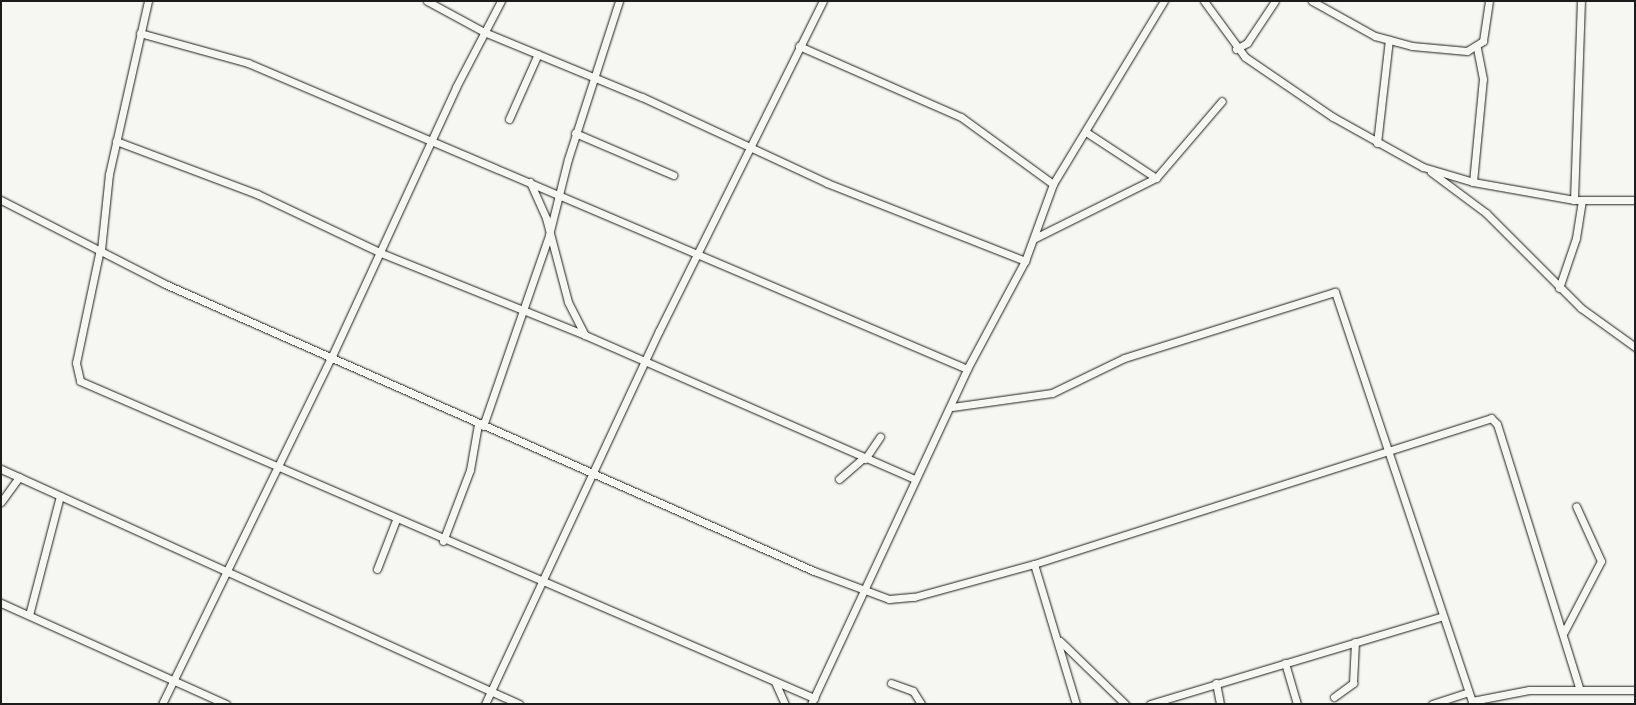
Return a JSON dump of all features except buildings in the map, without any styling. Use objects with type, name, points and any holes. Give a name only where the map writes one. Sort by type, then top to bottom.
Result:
[{"type":"street","points":[[148,1],[116,141],[100,250],[76,363],[77,379],[443,541],[543,581],[775,682],[812,701],[865,593],[915,479],[952,407],[967,369],[1025,262],[1053,184],[1164,1]]},
{"type":"street","points":[[427,1],[484,32],[748,147],[1025,262]]},
{"type":"street","points":[[162,704],[331,358],[381,253],[430,142],[501,1]]},
{"type":"street","points":[[443,541],[468,477],[481,425],[549,235],[576,133],[619,1]]},
{"type":"street","points":[[485,704],[596,473],[644,364],[748,147],[823,1]]},
{"type":"street","points":[[1204,1],[1236,49],[1286,87],[1377,143],[1423,167],[1474,203],[1559,288],[1635,347]]},
{"type":"street","points":[[1236,49],[1247,43],[1275,1]]},
{"type":"street","points":[[1312,1],[1390,40],[1438,49],[1477,48]]},
{"type":"street","points":[[1474,182],[1483,62],[1477,48],[1485,32],[1489,1]]},
{"type":"street","points":[[1574,200],[1581,1]]},
{"type":"street","points":[[140,33],[248,64],[529,182],[696,256],[967,369]]},
{"type":"street","points":[[1377,143],[1390,40]]},
{"type":"street","points":[[799,46],[961,117],[1053,184]]},
{"type":"street","points":[[509,119],[538,54]]},
{"type":"street","points":[[1034,238],[1156,178],[1222,101]]},
{"type":"street","points":[[1086,132],[1156,178]]},
{"type":"street","points":[[576,133],[673,175]]},
{"type":"street","points":[[116,141],[257,194],[381,253],[521,312],[585,335],[644,364],[915,479]]},
{"type":"street","points":[[1423,167],[1474,182],[1574,200],[1635,200]]},
{"type":"street","points":[[529,182],[549,235],[568,302],[585,335]]},
{"type":"street","points":[[1,200],[149,277],[481,425],[596,473],[865,593],[901,600],[1034,564],[1483,418],[1495,420],[1564,632],[1579,688]]},
{"type":"street","points":[[1559,288],[1576,238],[1582,200]]},
{"type":"street","points":[[952,407],[1052,392],[1124,358],[1331,291],[1337,295],[1473,703],[1529,690],[1579,688],[1635,690]]},
{"type":"street","points":[[839,479],[864,458],[880,437]]},
{"type":"street","points":[[1,469],[519,704]]},
{"type":"street","points":[[1,502],[19,478]]},
{"type":"street","points":[[29,616],[60,496]]},
{"type":"street","points":[[1564,632],[1601,561],[1576,506]]},
{"type":"street","points":[[377,569],[396,520]]},
{"type":"street","points":[[1034,564],[1060,640],[1076,704]]},
{"type":"street","points":[[1,603],[226,704]]},
{"type":"street","points":[[1150,704],[1443,616]]},
{"type":"street","points":[[1060,640],[1125,704]]},
{"type":"street","points":[[1334,698],[1354,683],[1355,642]]},
{"type":"street","points":[[1285,662],[1297,704]]},
{"type":"street","points":[[775,682],[785,704]]},
{"type":"street","points":[[891,683],[913,691],[921,704]]},
{"type":"street","points":[[1216,684],[1220,704]]},
{"type":"street","points":[[1432,704],[1468,692]]}]
